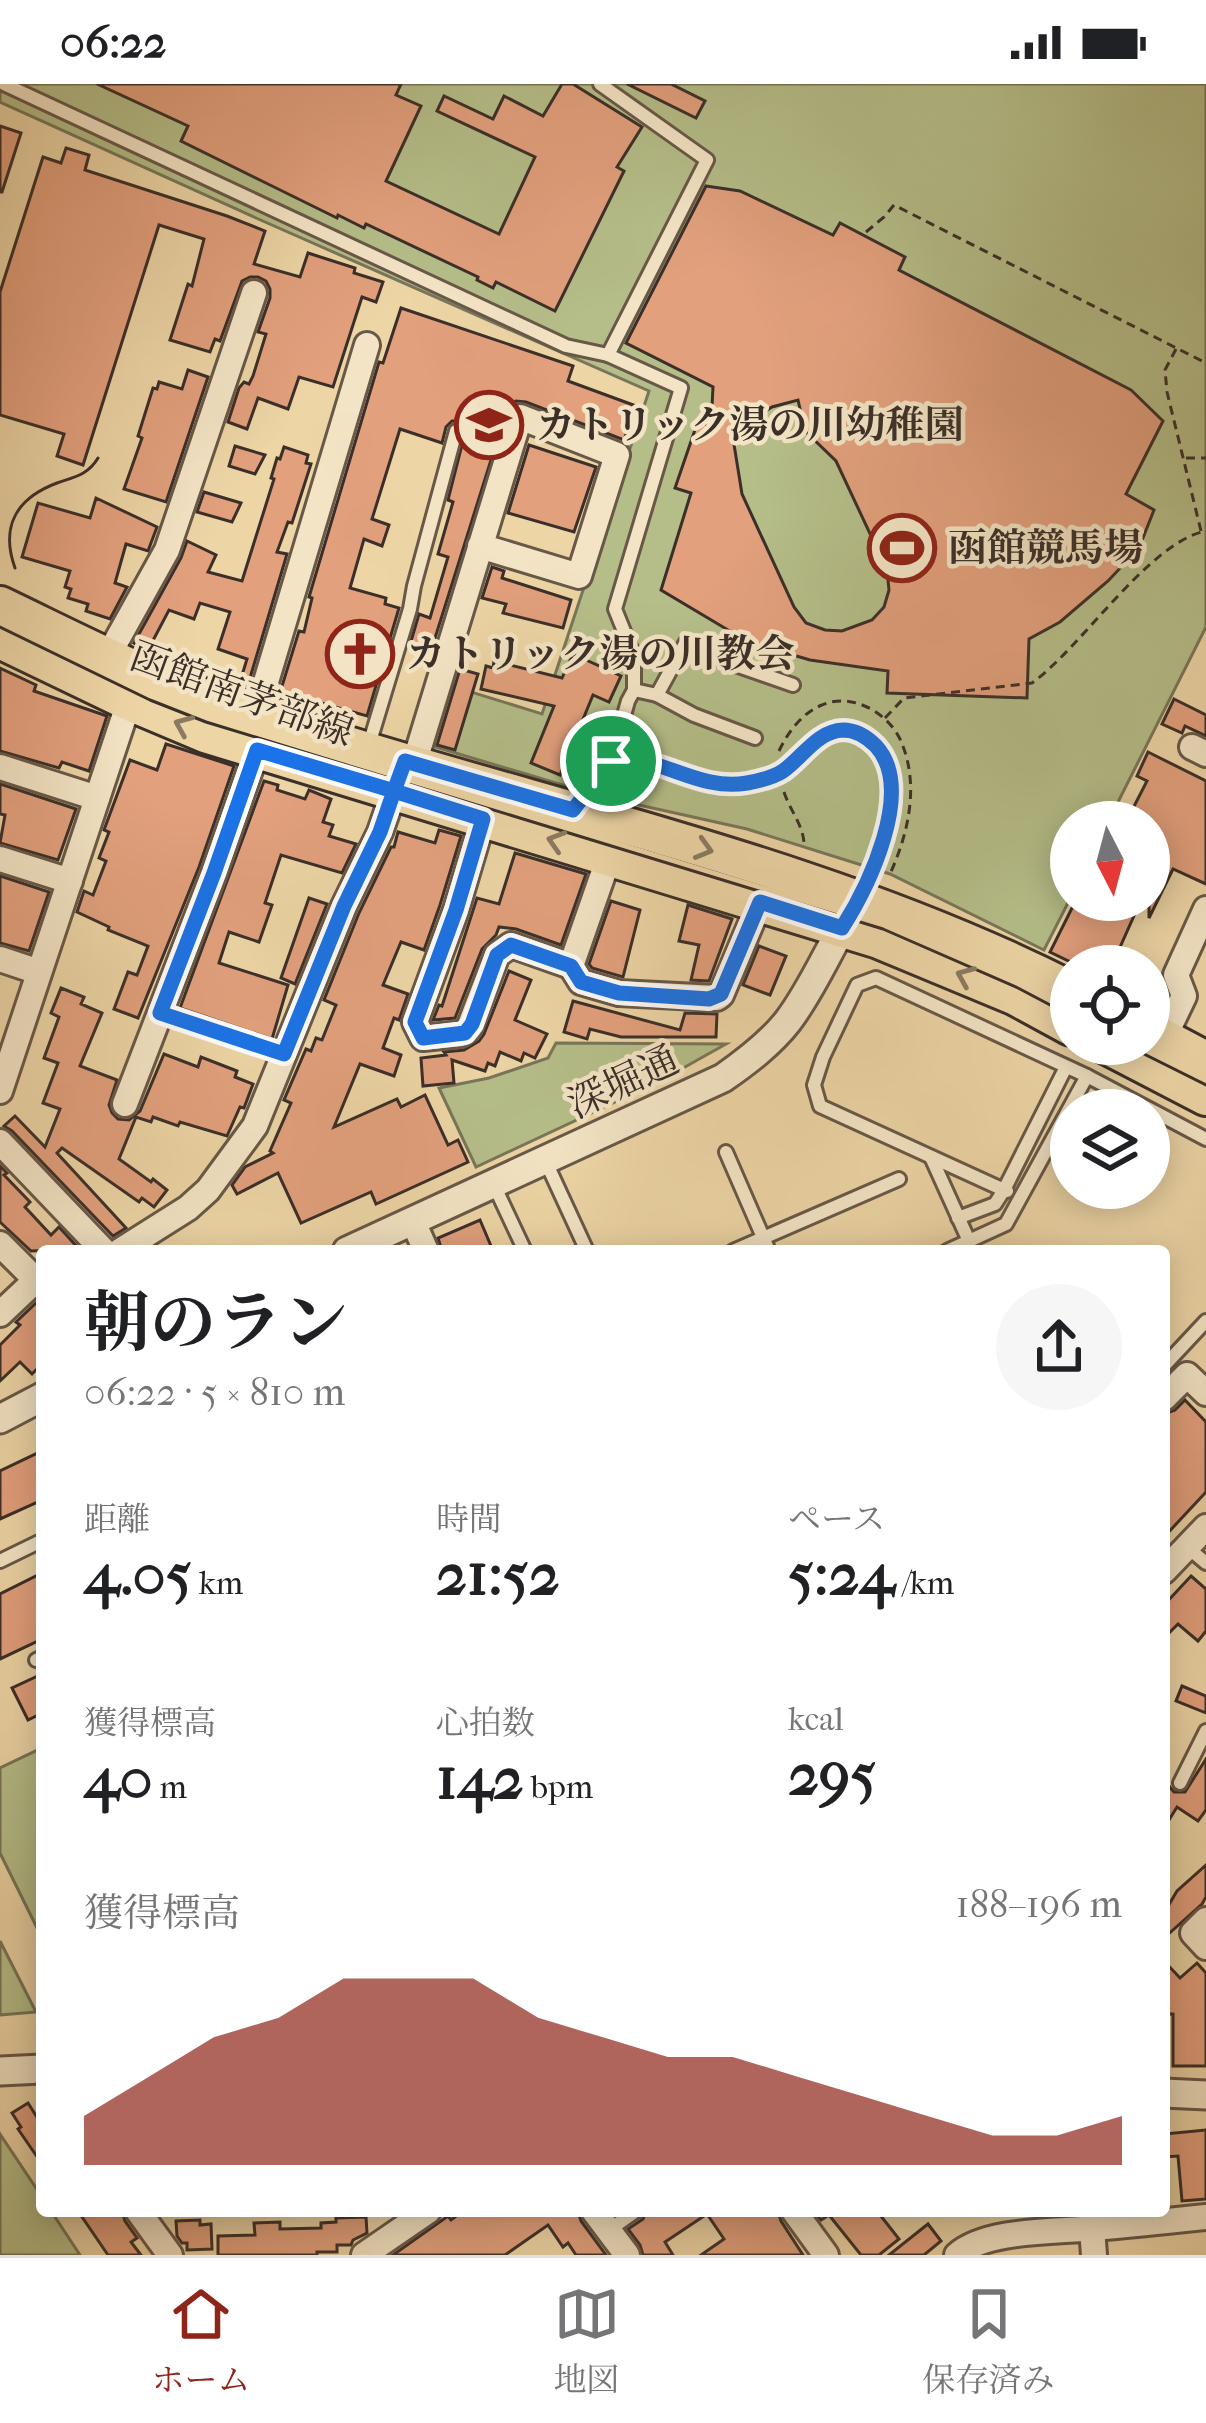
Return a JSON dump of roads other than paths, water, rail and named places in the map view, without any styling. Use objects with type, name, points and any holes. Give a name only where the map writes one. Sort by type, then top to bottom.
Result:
[{"type":"main road","name":"函館南茅部線","points":[[0,605],[256,732],[573,810],[782,872],[850,913],[879,940],[1050,1016]]},
{"type":"main road","name":"函館南茅部線","points":[[0,640],[205,734],[256,732],[367,749],[483,819],[760,902],[850,913],[1021,965],[1050,980]]},
{"type":"main road","points":[[1170,1041],[1206,1060]]},
{"type":"main road","points":[[1144,1065],[1206,1097]]},
{"type":"street","points":[[108,656],[167,550],[254,293]]},
{"type":"street","points":[[125,1104],[214,873],[367,345]]},
{"type":"street","points":[[129,1245],[208,1190],[255,1126],[404,772],[520,416],[617,455],[579,576],[480,546]]},
{"type":"street","points":[[0,1091],[129,702]]},
{"type":"street","points":[[0,767],[97,798]]},
{"type":"street","points":[[483,819],[415,1022],[423,1038],[465,1033],[497,955],[511,945],[571,966],[581,982],[619,993],[717,998],[760,902]]},
{"type":"street","points":[[571,966],[609,857]]},
{"type":"street","points":[[0,859],[70,881]]},
{"type":"street","points":[[1170,1015],[1184,996],[1176,975],[1206,909]]},
{"type":"street","name":"深堀通","points":[[360,1245],[723,1078],[786,1024],[850,913]]},
{"type":"street","points":[[0,959],[39,972]]},
{"type":"street","points":[[0,1142],[98,1245]]},
{"type":"street","points":[[0,1244],[36,1280],[0,1314]]},
{"type":"street","points":[[1170,1392],[1187,1375],[1206,1393]]},
{"type":"street","points":[[0,1419],[36,1400]]},
{"type":"street","points":[[1196,1554],[1206,1527]]},
{"type":"street","points":[[1206,1920],[1193,1933],[1206,1947]]},
{"type":"street","points":[[0,2071],[36,2069]]},
{"type":"street","points":[[1170,2093],[1206,2095]]},
{"type":"street","points":[[144,2217],[170,2255]]},
{"type":"street","points":[[364,2255],[419,2217]]},
{"type":"street","points":[[798,2217],[826,2255]]},
{"type":"street","points":[[957,2255],[1031,2222],[1092,2228],[1206,2217]]},
{"type":"street","points":[[602,2220],[627,2255]]},
{"type":"street","points":[[1092,2228],[1094,2255]]},
{"type":"lane","points":[[4,84],[566,346],[608,355],[681,388],[616,609],[634,656],[634,690],[611,761],[573,810]]},
{"type":"lane","points":[[600,84],[706,160],[608,355]]},
{"type":"lane","points":[[367,749],[410,609],[456,431]]},
{"type":"lane","points":[[658,695],[686,642],[710,656],[793,685]]},
{"type":"lane","points":[[634,690],[658,695],[694,715],[755,738]]},
{"type":"lane","points":[[611,761],[636,759],[711,784],[747,783],[781,773],[818,740],[842,730],[865,735],[881,751],[890,800],[886,832],[850,913]]},
{"type":"lane","points":[[1021,1197],[820,1106],[814,1085],[857,985],[876,978],[1087,1076],[1206,1139]]},
{"type":"lane","points":[[160,1013],[284,1054]]},
{"type":"lane","points":[[958,1218],[994,1204],[1004,1190],[1066,1066]]},
{"type":"lane","points":[[930,1156],[965,1245],[1006,1224],[1087,1076]]},
{"type":"lane","points":[[726,1152],[766,1244],[898,1179]]},
{"type":"lane","points":[[546,1160],[584,1245]]},
{"type":"lane","points":[[494,1184],[522,1245]]},
{"type":"lane","points":[[1170,1360],[1206,1321]]},
{"type":"lane","points":[[0,1561],[36,1543]]},
{"type":"lane","points":[[1180,1783],[1206,1731]]},
{"type":"tram line","points":[[15,568],[11,527],[22,505],[43,489],[85,472],[98,458]]},
{"type":"tram line","points":[[0,627],[206,722],[883,929],[1050,1005]]},
{"type":"tram line","points":[[1166,1065],[1206,1085]]},
{"type":"place","name":"カトリック湯の川幼稚園","points":[[489,425]]},
{"type":"place","name":"函館競馬場","points":[[902,548]]},
{"type":"place","name":"カトリック湯の川教会","points":[[360,654]]}]
